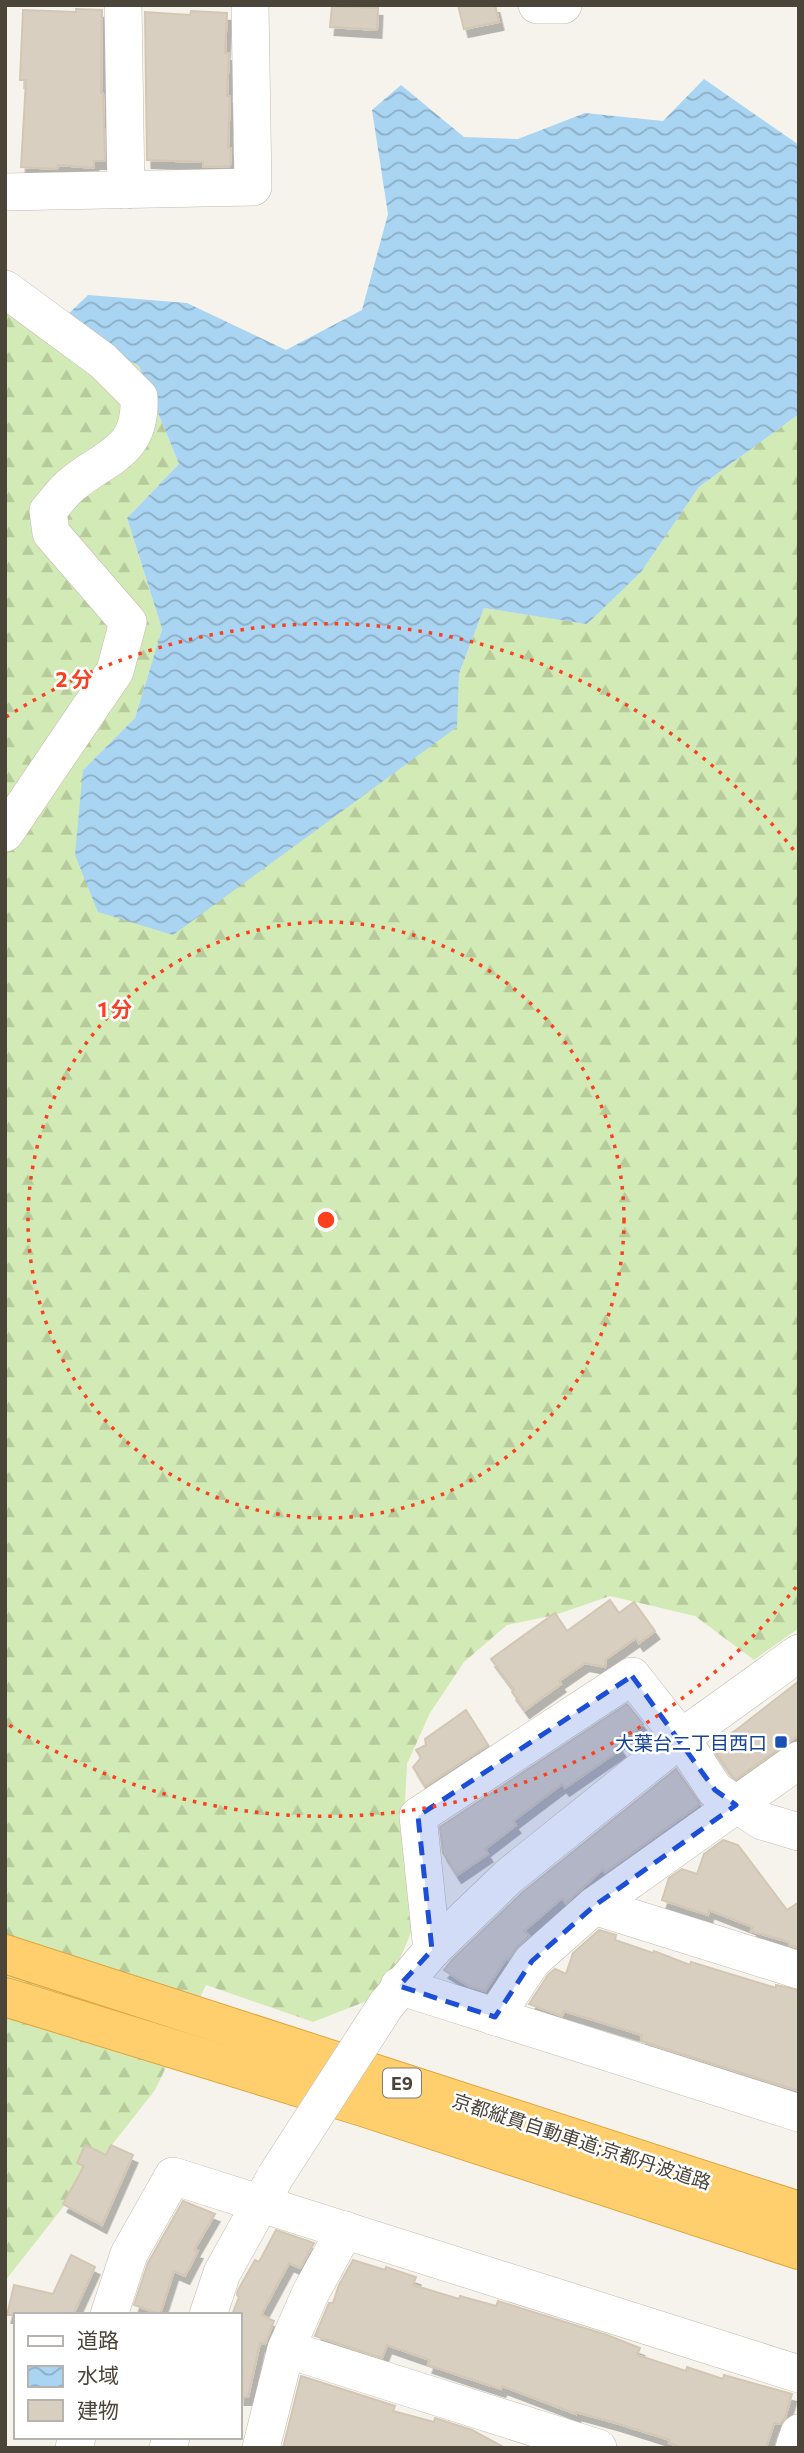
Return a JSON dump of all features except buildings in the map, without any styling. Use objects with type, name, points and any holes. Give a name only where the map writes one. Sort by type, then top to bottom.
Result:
[{"type":"highway","name":"京都縦貫自動車道;京都丹波道路","points":[[5,1954],[799,2211]]},
{"type":"highway","name":"京都縦貫自動車道;京都丹波道路","points":[[5,1997],[363,2107],[799,2250]]},
{"type":"street","points":[[123,5],[126,190]]},
{"type":"street","points":[[5,192],[253,187],[250,5]]},
{"type":"street","points":[[537,5],[563,5]]},
{"type":"street","points":[[5,289],[103,362],[139,397],[140,417],[126,447],[69,487],[48,511],[51,533],[128,622],[115,671],[5,832]]},
{"type":"street","points":[[209,2313],[222,2273],[268,2190],[393,1996],[432,1950],[509,1876],[681,1738],[799,1653]]},
{"type":"street","points":[[432,1950],[418,1816],[632,1676],[681,1738],[715,1790],[762,1821],[799,1832]]},
{"type":"street","points":[[495,2017],[532,1961],[594,1906],[799,1760]]},
{"type":"street","points":[[594,1906],[799,1970]]},
{"type":"street","points":[[393,1996],[495,2017],[799,2113]]},
{"type":"street","points":[[110,2313],[129,2254],[173,2176],[268,2190],[345,2230],[799,2374]]},
{"type":"street","points":[[261,2448],[286,2349],[310,2294],[345,2230]]},
{"type":"street","points":[[286,2349],[598,2448]]},
{"type":"street","points":[[794,2448],[799,2433]]},
{"type":"highlighted area","points":[[632,1676],[715,1790],[736,1805],[594,1906],[532,1961],[495,2017],[399,1986],[432,1950],[418,1816]]},
{"type":"green space","points":[[5,288],[139,366],[179,464],[127,518],[162,629],[135,718],[83,770],[172,935],[456,727],[459,674],[484,608],[587,623],[641,572],[699,487],[799,414],[799,1628],[754,1660],[695,1616],[610,1596],[555,1615],[507,1625],[464,1662],[430,1713],[407,1764],[404,1821],[413,1928],[385,1994],[313,2022],[206,1985],[155,2090],[5,2281]]},
{"type":"water","points":[[704,79],[799,145],[799,414],[699,487],[641,572],[587,624],[484,608],[459,674],[457,727],[173,935],[98,912],[75,855],[83,770],[135,718],[162,629],[127,518],[179,464],[139,366],[61,321],[88,295],[187,303],[286,350],[362,310],[388,214],[372,110],[401,85],[464,137],[518,139],[585,113],[663,121]]},
{"type":"place","name":"大葉台二丁目西口","points":[[781,1742]]}]
